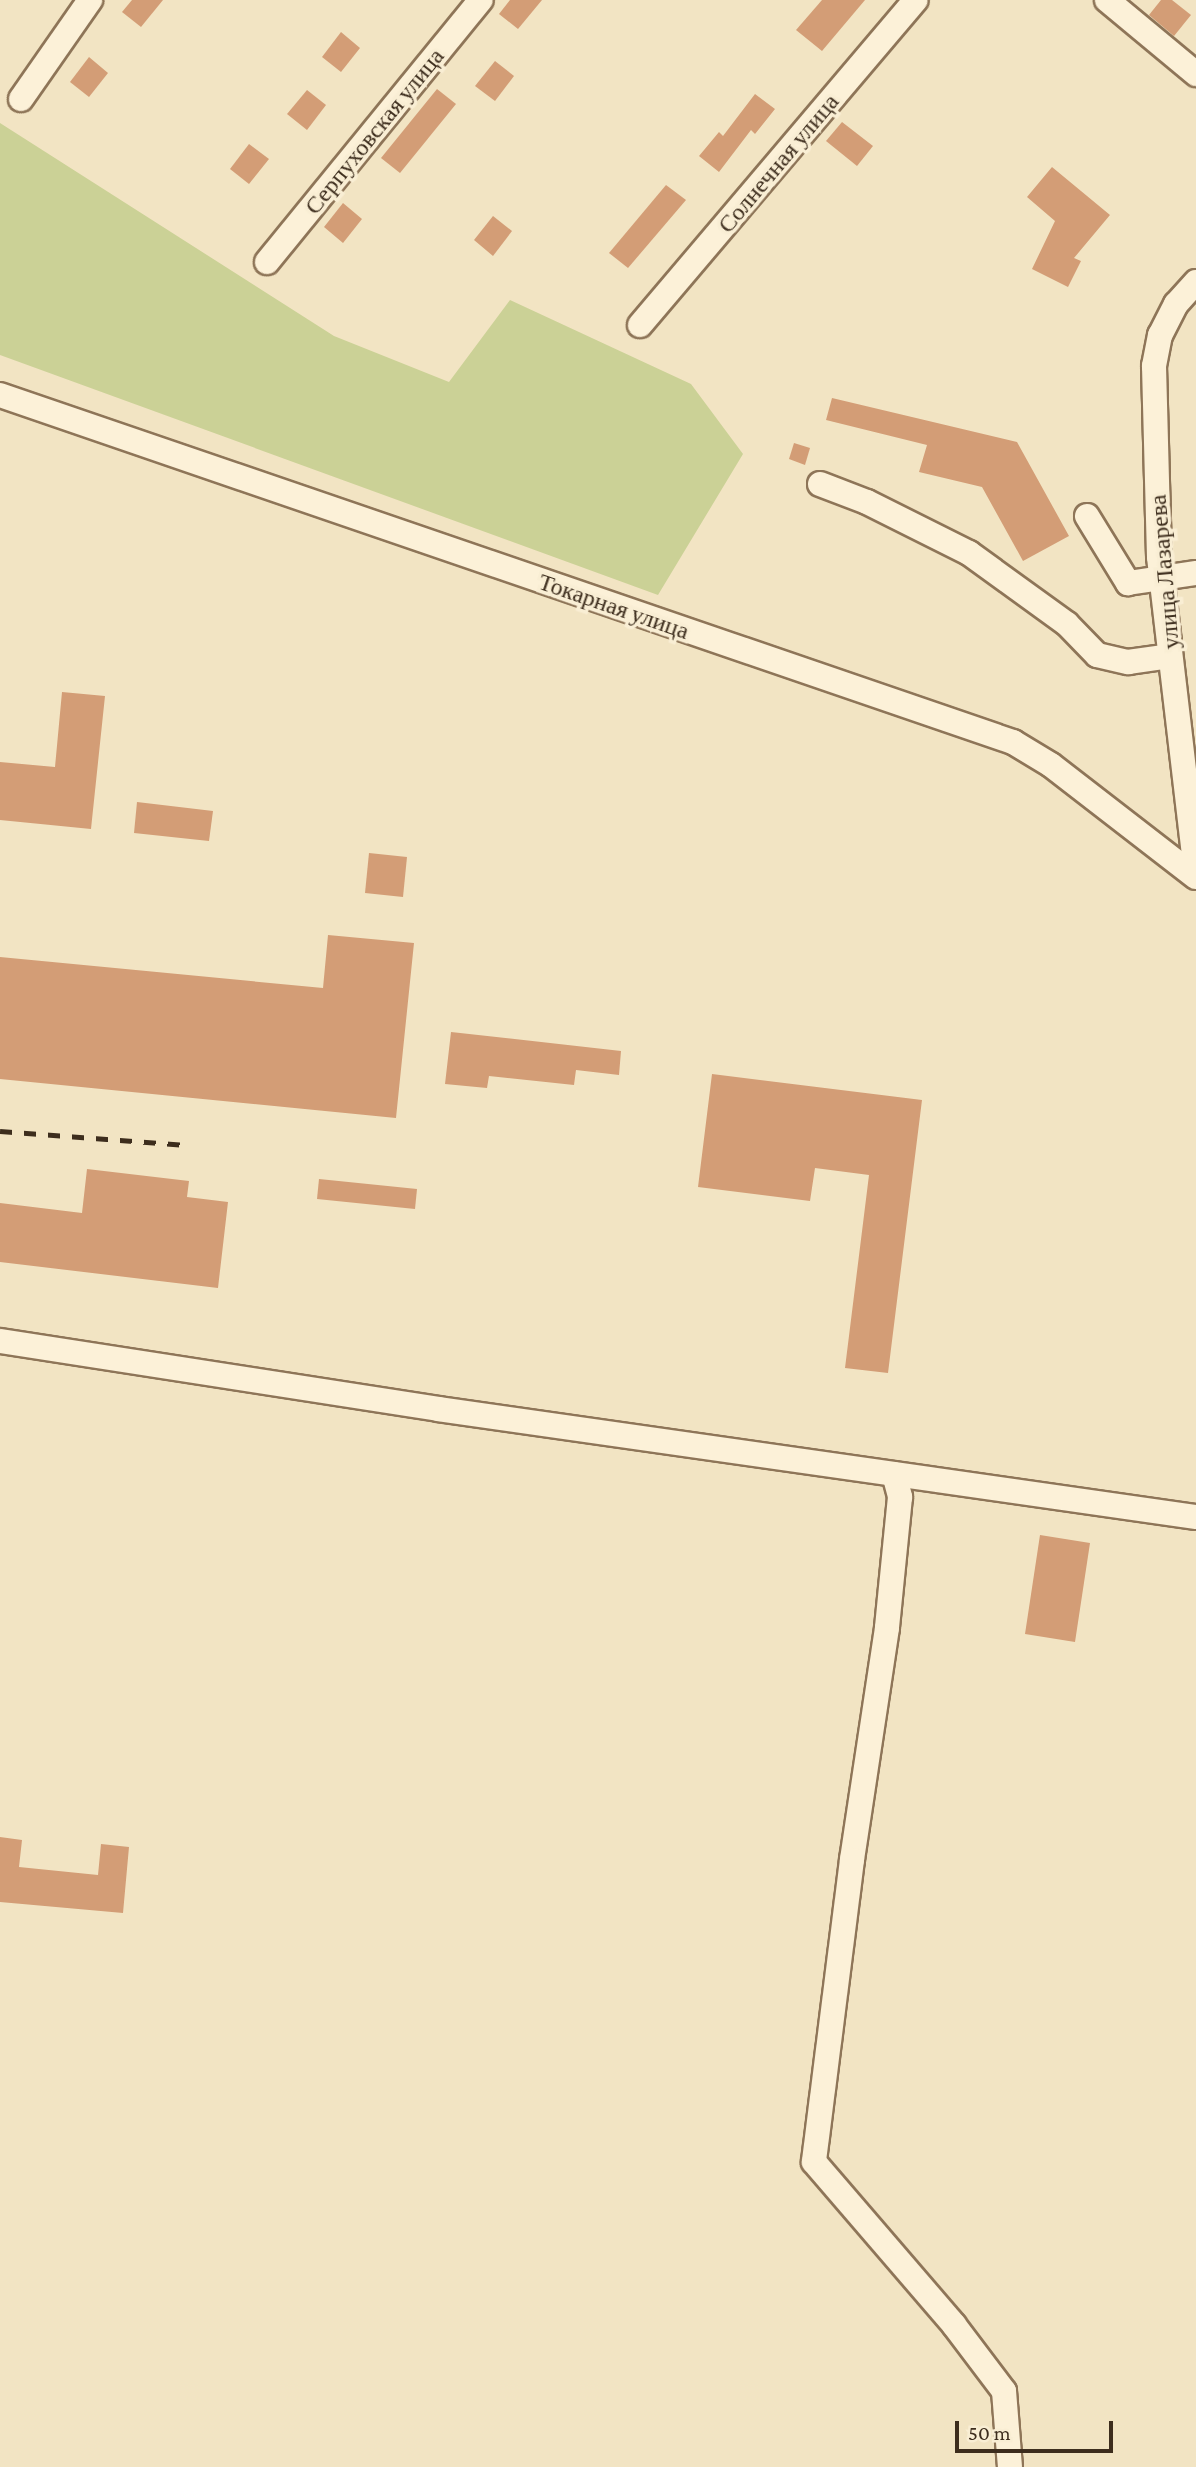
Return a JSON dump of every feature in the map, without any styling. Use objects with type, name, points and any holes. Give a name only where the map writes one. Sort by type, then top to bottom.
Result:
[{"type":"street","points":[[21,99],[90,0]]},
{"type":"street","name":"Серпуховская улица","points":[[267,262],[481,0]]},
{"type":"street","name":"Солнечная улица","points":[[640,325],[916,0]]},
{"type":"street","points":[[1107,0],[1196,74]]},
{"type":"street","name":"улица Лазарева","points":[[1196,282],[1176,304],[1160,335],[1154,366],[1161,580],[1196,875]]},
{"type":"street","name":"Токарная улица","points":[[0,395],[1013,742],[1051,765],[1196,875]]},
{"type":"street","points":[[820,484],[867,502],[969,553],[1067,624],[1097,655],[1128,662],[1170,656]]},
{"type":"street","points":[[1087,516],[1128,583],[1196,573]]},
{"type":"street","points":[[0,1341],[438,1409],[894,1474],[1195,1510]]},
{"type":"street","points":[[894,1474],[900,1497],[887,1628],[852,1860],[814,2162],[954,2325],[1004,2391],[1010,2467]]},
{"type":"green space","points":[[0,123],[334,336],[449,382],[510,300],[691,384],[743,454],[658,595],[0,355]]},
{"type":"building","points":[[132,0],[163,0],[141,27],[122,12]]},
{"type":"building","points":[[510,0],[542,0],[518,29],[499,14]]},
{"type":"building","points":[[822,0],[865,0],[822,51],[796,30]]},
{"type":"building","points":[[1161,0],[1172,0],[1191,15],[1174,36],[1149,15]]},
{"type":"building","points":[[341,32],[360,48],[341,72],[322,57]]},
{"type":"building","points":[[89,57],[108,73],[89,97],[70,82]]},
{"type":"building","points":[[495,61],[514,76],[495,101],[475,86]]},
{"type":"building","points":[[437,89],[456,104],[400,173],[381,158]]},
{"type":"building","points":[[307,90],[326,105],[307,130],[287,114]]},
{"type":"building","points":[[755,94],[775,109],[755,134],[751,130],[719,172],[699,156],[719,132],[723,136]]},
{"type":"building","points":[[842,122],[873,146],[857,166],[826,141]]},
{"type":"building","points":[[249,144],[269,159],[249,184],[230,169]]},
{"type":"building","points":[[1052,167],[1110,215],[1074,258],[1081,261],[1068,287],[1032,269],[1055,221],[1027,197]]},
{"type":"building","points":[[666,185],[686,200],[628,268],[609,253]]},
{"type":"building","points":[[343,203],[362,219],[343,243],[324,227]]},
{"type":"building","points":[[493,216],[512,231],[493,256],[474,240]]},
{"type":"building","points":[[832,398],[1017,442],[1069,536],[1023,561],[982,487],[919,472],[927,445],[826,420]]},
{"type":"building","points":[[794,443],[810,448],[805,465],[789,459]]},
{"type":"building","points":[[62,692],[105,696],[91,829],[0,820],[0,762],[55,767]]},
{"type":"building","points":[[137,802],[213,811],[209,841],[134,833]]},
{"type":"building","points":[[369,853],[407,857],[403,897],[365,893]]},
{"type":"building","points":[[328,935],[414,943],[396,1118],[0,1079],[0,957],[323,988]]},
{"type":"building","points":[[451,1032],[621,1051],[619,1075],[576,1070],[574,1085],[489,1076],[487,1088],[445,1084]]},
{"type":"building","points":[[712,1074],[922,1100],[888,1373],[845,1368],[869,1175],[815,1168],[810,1201],[698,1187]]},
{"type":"building","points":[[87,1169],[189,1181],[187,1197],[228,1202],[218,1288],[0,1262],[0,1203],[82,1213]]},
{"type":"building","points":[[319,1179],[417,1189],[415,1209],[317,1199]]},
{"type":"building","points":[[1040,1535],[1090,1543],[1075,1642],[1025,1634]]},
{"type":"building","points":[[0,1837],[22,1840],[19,1867],[98,1875],[101,1844],[129,1847],[123,1913],[0,1902]]},
{"type":"railway","points":[[0,1131],[186,1145]]}]
